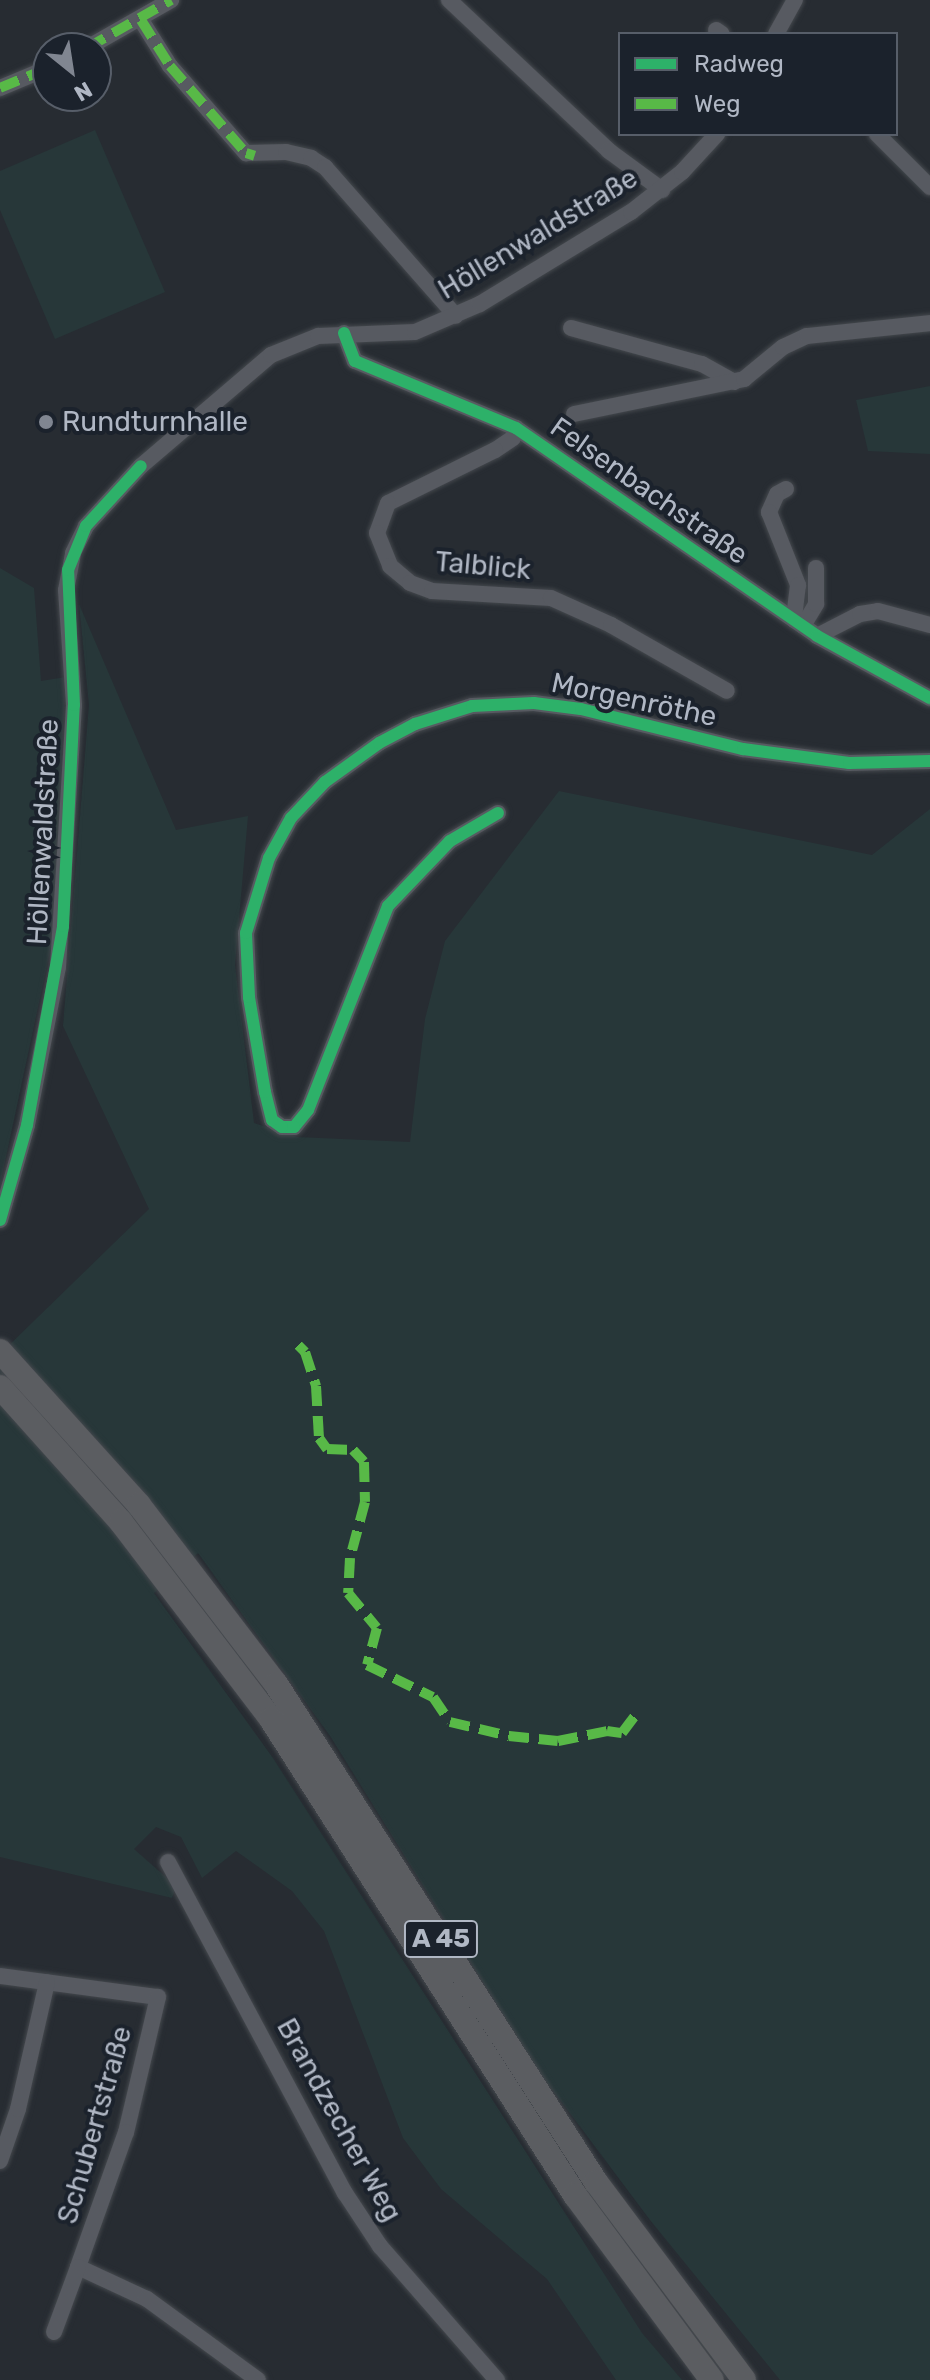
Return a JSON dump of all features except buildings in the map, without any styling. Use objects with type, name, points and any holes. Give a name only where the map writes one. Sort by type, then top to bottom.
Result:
[{"type":"highway","name":"A 45","points":[[0,1351],[139,1505],[575,2195],[712,2380]]},
{"type":"highway","name":"A 45","points":[[0,1387],[217,1625],[326,1757],[596,2182],[744,2380]]},
{"type":"street","points":[[112,35],[171,0]]},
{"type":"street","points":[[449,0],[572,118],[662,190]]},
{"type":"street","points":[[777,32],[795,0]]},
{"type":"street","points":[[141,20],[170,66],[246,153],[286,152],[311,158],[325,167],[456,316]]},
{"type":"street","points":[[0,88],[32,75]]},
{"type":"street","name":"Höllenwaldstraße","points":[[0,1220],[27,1125],[63,926],[74,705],[66,590],[73,553],[106,499],[245,374],[287,346],[344,333],[415,332],[456,316],[544,268],[662,190],[715,136]]},
{"type":"street","points":[[879,136],[930,187]]},
{"type":"street","points":[[574,414],[734,382],[807,336],[930,323]]},
{"type":"street","points":[[571,328],[702,364],[734,382]]},
{"type":"street","name":"Felsenbachstraße","points":[[344,333],[355,361],[516,428],[805,627],[930,698]]},
{"type":"street","name":"Talblick","points":[[516,428],[513,438],[495,450],[388,503],[377,533],[390,566],[410,583],[432,591],[551,598],[611,625],[727,691]]},
{"type":"street","points":[[786,489],[777,494],[769,512],[798,585],[805,627]]},
{"type":"street","points":[[805,627],[816,604],[816,568]]},
{"type":"street","points":[[805,627],[878,611],[930,625]]},
{"type":"street","name":"Morgenröthe","points":[[498,813],[450,841],[388,906],[308,1110],[294,1127],[272,1120],[246,968],[246,933],[256,893],[291,818],[325,782],[398,732],[472,706],[534,703],[581,709],[743,749],[849,763],[930,761]]},
{"type":"street","name":"Brandzecher Weg","points":[[168,1862],[345,2193],[380,2246],[497,2380]]},
{"type":"street","points":[[0,1976],[47,1982],[18,2109],[0,2161]]},
{"type":"street","name":"Schubertstraße","points":[[47,1982],[158,1997],[126,2132],[54,2332]]},
{"type":"street","name":"Schubertstraße","points":[[78,2267],[147,2299],[258,2380]]},
{"type":"shaded area","points":[[95,130],[165,292],[55,339],[0,210],[0,171]]},
{"type":"shaded area","points":[[930,386],[930,454],[868,451],[856,400]]},
{"type":"shaded area","points":[[0,568],[34,588],[41,681],[66,677],[52,942],[0,1185]]},
{"type":"shaded area","points":[[79,604],[176,830],[248,816],[235,965],[254,1123],[297,1137],[410,1142],[425,1019],[445,941],[559,791],[872,855],[930,809],[930,2380],[780,2380],[650,2220],[539,2072],[330,1736],[198,1553],[154,1593],[273,1758],[642,2333],[682,2380],[616,2380],[547,2279],[441,2189],[403,2138],[324,1931],[292,1891],[236,1851],[202,1878],[181,1837],[156,1827],[134,1849],[176,1886],[172,1898],[0,1857],[0,1354],[149,1209],[63,1026],[89,705]]},
{"type":"marked path","points":[[112,34],[171,0]]},
{"type":"marked path","points":[[141,20],[170,66],[246,153],[255,156]]},
{"type":"marked path","points":[[0,88],[32,75]]},
{"type":"marked path","points":[[298,1345],[305,1352],[316,1386],[319,1438],[327,1449],[353,1450],[364,1462],[365,1502],[350,1558],[348,1593],[377,1628],[367,1665],[433,1697],[450,1722],[509,1736],[558,1741],[607,1731],[622,1733],[637,1713]]},
{"type":"cycle path","points":[[344,333],[355,361],[516,428],[817,636],[930,698]]},
{"type":"cycle path","points":[[0,1220],[27,1125],[63,926],[74,705],[68,570],[86,526],[141,466]]},
{"type":"cycle path","points":[[498,813],[450,841],[388,906],[308,1110],[294,1127],[282,1127],[272,1120],[249,997],[246,933],[269,858],[291,818],[325,782],[379,743],[415,724],[472,706],[534,703],[581,709],[743,749],[849,763],[930,761]]},
{"type":"place","name":"Rundturnhalle","points":[[46,422]]}]
